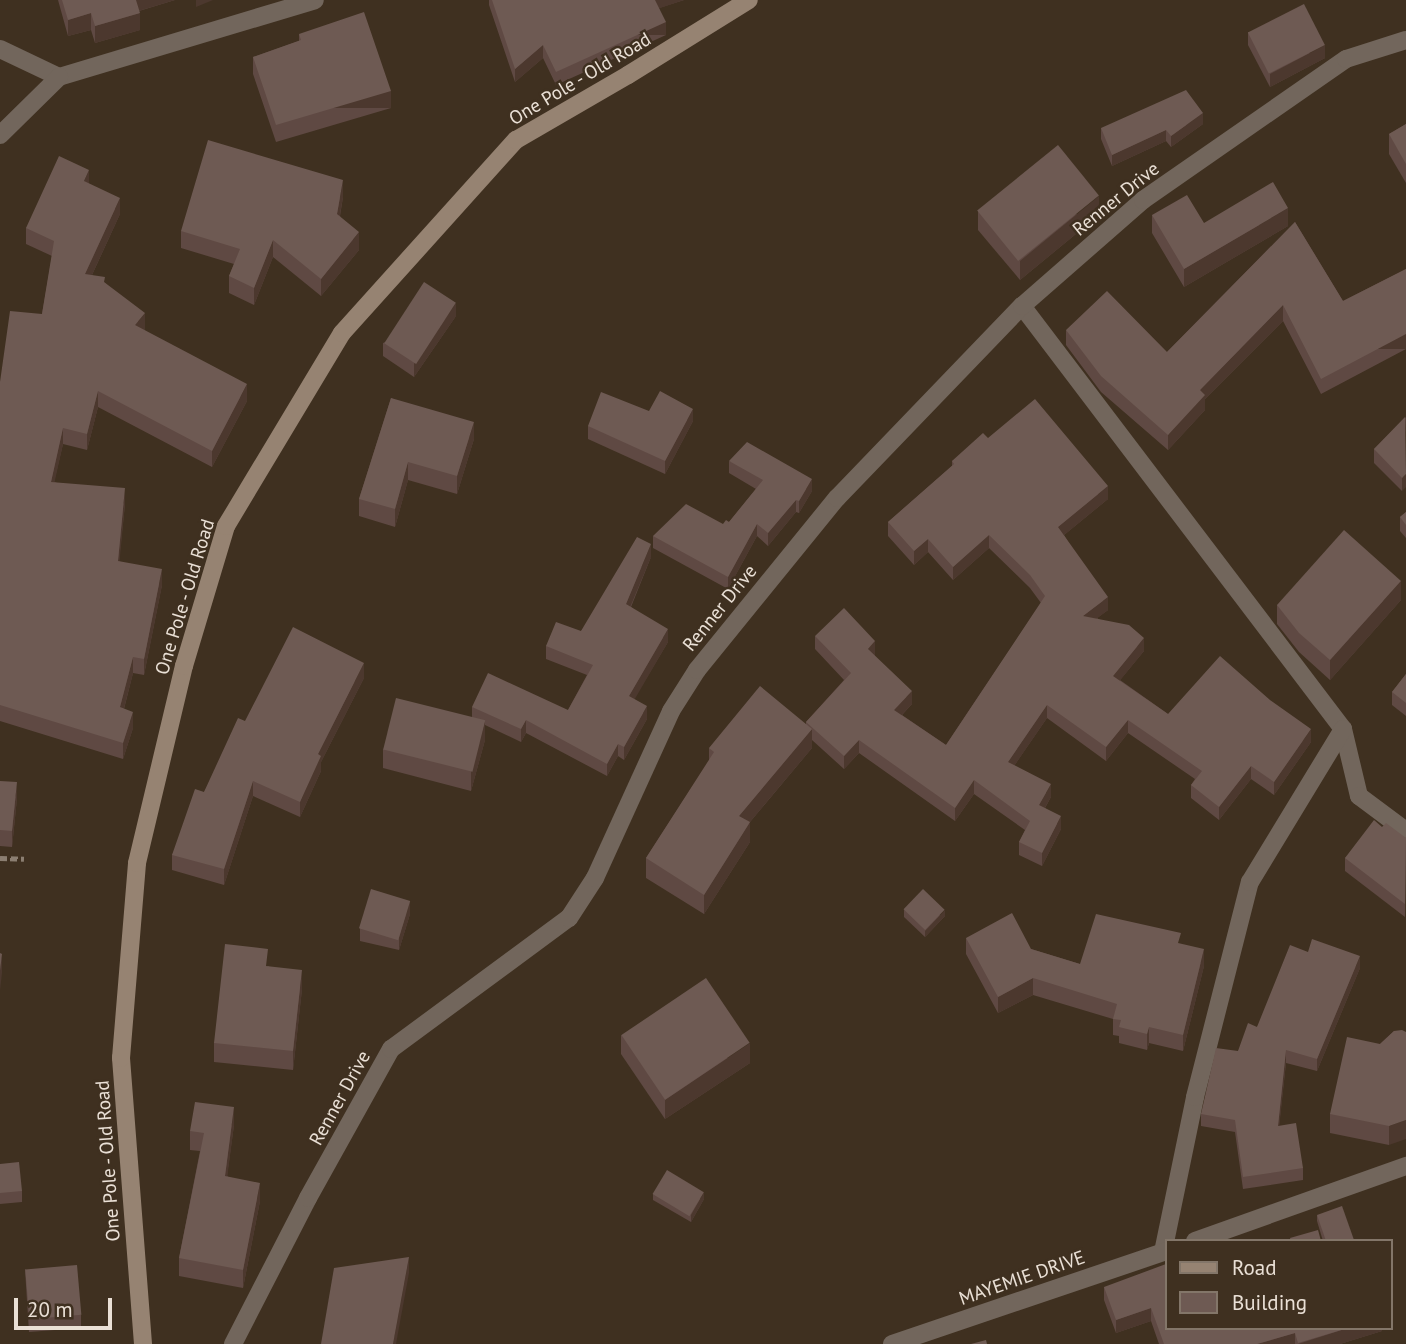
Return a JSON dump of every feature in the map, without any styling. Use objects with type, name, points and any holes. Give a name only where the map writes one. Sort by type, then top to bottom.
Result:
[{"type":"street","points":[[0,135],[59,77],[316,0]]},
{"type":"street","name":"One Pole - Old Road","points":[[144,1344],[121,1058],[136,863],[184,666],[226,526],[342,332],[516,141],[749,0]]},
{"type":"street","name":"Renner Drive","points":[[233,1344],[308,1198],[391,1049],[569,918],[595,878],[671,710],[697,670],[837,498],[1022,306],[1154,192],[1346,59],[1406,40]]},
{"type":"street","points":[[0,49],[59,77]]},
{"type":"street","points":[[1022,306],[1343,729],[1359,796],[1406,831]]},
{"type":"street","points":[[1168,1239],[1195,1097],[1250,882],[1343,729]]},
{"type":"street","points":[[1201,1239],[1406,1166]]},
{"type":"street","name":"MAYEMIE DRIVE","points":[[892,1344],[1164,1252]]},
{"type":"path","points":[[0,858],[24,859]]},
{"type":"building","points":[[62,0],[136,0],[140,13],[95,26],[91,13],[68,20]]},
{"type":"building","points":[[492,0],[655,0],[666,22],[556,72],[543,45],[515,69]]},
{"type":"building","points":[[1304,4],[1325,45],[1269,74],[1248,33]]},
{"type":"building","points":[[364,12],[391,91],[276,125],[253,57],[301,40],[299,34]]},
{"type":"building","points":[[1186,90],[1203,113],[1171,136],[1166,130],[1112,155],[1101,128]]},
{"type":"building","points":[[1406,124],[1406,164],[1389,134]]},
{"type":"building","points":[[208,140],[343,180],[337,214],[359,232],[321,279],[273,240],[254,288],[229,276],[240,249],[181,231]]},
{"type":"building","points":[[1058,145],[1099,196],[1018,261],[977,210]]},
{"type":"building","points":[[59,156],[89,170],[84,181],[120,198],[85,274],[105,277],[104,282],[145,313],[135,325],[247,384],[212,451],[98,391],[87,434],[63,428],[51,482],[125,488],[118,561],[162,569],[144,659],[133,657],[120,707],[133,712],[123,743],[0,705],[0,382],[10,311],[42,314],[54,241],[26,228]]},
{"type":"building","points":[[1273,182],[1288,208],[1184,269],[1152,215],[1187,195],[1204,223]]},
{"type":"building","points":[[1295,222],[1343,301],[1406,269],[1406,334],[1321,379],[1283,305],[1200,390],[1205,395],[1168,435],[1101,376],[1066,330],[1107,291],[1167,352]]},
{"type":"building","points":[[424,282],[456,303],[416,364],[384,343]]},
{"type":"building","points":[[660,391],[693,409],[665,461],[588,426],[601,392],[649,411]]},
{"type":"building","points":[[391,398],[474,422],[457,476],[408,462],[395,509],[359,499]]},
{"type":"building","points":[[1035,399],[1108,486],[1058,527],[1108,597],[1083,616],[1129,625],[1144,638],[1113,676],[1168,714],[1220,656],[1270,700],[1311,729],[1274,782],[1251,766],[1219,807],[1191,785],[1202,771],[1128,720],[1106,747],[1047,705],[1008,762],[1051,784],[1039,805],[1061,816],[1042,853],[1019,842],[1030,821],[974,780],[955,808],[859,740],[844,756],[806,722],[851,673],[815,636],[844,608],[875,641],[868,649],[912,691],[894,710],[946,745],[1045,596],[1030,575],[989,535],[953,567],[928,539],[914,551],[888,522],[954,464],[952,461],[983,433],[988,438]]},
{"type":"building","points":[[1405,417],[1406,474],[1402,478],[1374,449]]},
{"type":"building","points":[[747,442],[812,479],[799,501],[796,500],[768,533],[757,524],[728,577],[653,536],[686,504],[723,524],[726,520],[729,522],[763,480],[729,461]]},
{"type":"building","points":[[1406,512],[1406,525],[1400,517]]},
{"type":"building","points":[[1344,530],[1401,581],[1330,660],[1299,633],[1277,605]]},
{"type":"building","points":[[637,537],[651,544],[626,604],[668,629],[629,696],[647,706],[624,747],[618,744],[607,764],[526,720],[521,729],[472,707],[488,673],[568,710],[593,665],[546,646],[556,622],[581,631]]},
{"type":"building","points":[[293,627],[364,663],[318,754],[321,756],[300,802],[253,781],[224,869],[172,855],[195,789],[204,792],[238,718],[245,721]]},
{"type":"building","points":[[1406,674],[1406,703],[1392,692]]},
{"type":"building","points":[[760,686],[812,729],[739,816],[750,822],[704,895],[646,858],[714,752],[709,748]]},
{"type":"building","points":[[396,698],[485,720],[472,772],[383,749]]},
{"type":"building","points":[[0,781],[17,782],[12,831],[0,830]]},
{"type":"building","points":[[1374,820],[1382,827],[1386,823],[1406,838],[1405,904],[1345,858]]},
{"type":"building","points":[[371,889],[410,901],[398,940],[359,928]]},
{"type":"building","points":[[923,889],[945,910],[925,930],[904,909]]},
{"type":"building","points":[[1012,913],[1031,949],[1080,964],[1096,914],[1181,933],[1178,943],[1204,949],[1183,1035],[1149,1027],[1147,1034],[1119,1027],[1121,1020],[1113,1019],[1117,1004],[1033,978],[998,997],[966,938]]},
{"type":"building","points":[[1312,939],[1360,956],[1317,1059],[1286,1050],[1278,1126],[1296,1123],[1303,1168],[1243,1177],[1235,1120],[1201,1114],[1216,1048],[1238,1051],[1248,1023],[1257,1027],[1290,945],[1308,952]]},
{"type":"building","points":[[225,944],[268,949],[266,966],[302,970],[293,1051],[214,1043]]},
{"type":"building","points":[[706,978],[750,1043],[665,1100],[621,1035]]},
{"type":"building","points":[[1394,1031],[1406,1032],[1406,1120],[1389,1126],[1330,1114],[1347,1037],[1380,1044]]},
{"type":"building","points":[[195,1102],[234,1107],[225,1176],[260,1183],[243,1270],[179,1258],[204,1133],[190,1131]]},
{"type":"building","points":[[19,1162],[22,1191],[0,1193],[0,1164]]},
{"type":"building","points":[[667,1170],[704,1192],[689,1216],[653,1194]]},
{"type":"building","points":[[1342,1206],[1354,1239],[1325,1239],[1317,1215]]},
{"type":"building","points":[[1318,1230],[1320,1239],[1290,1239]]},
{"type":"building","points":[[409,1257],[393,1344],[321,1344],[334,1268]]},
{"type":"building","points":[[77,1265],[81,1315],[30,1319],[25,1270]]},
{"type":"building","points":[[1164,1265],[1164,1330],[1341,1330],[1298,1343],[1295,1333],[1257,1344],[1164,1344],[1151,1308],[1116,1320],[1104,1287]]},
{"type":"building","points":[[986,1340],[987,1344],[971,1344]]}]
